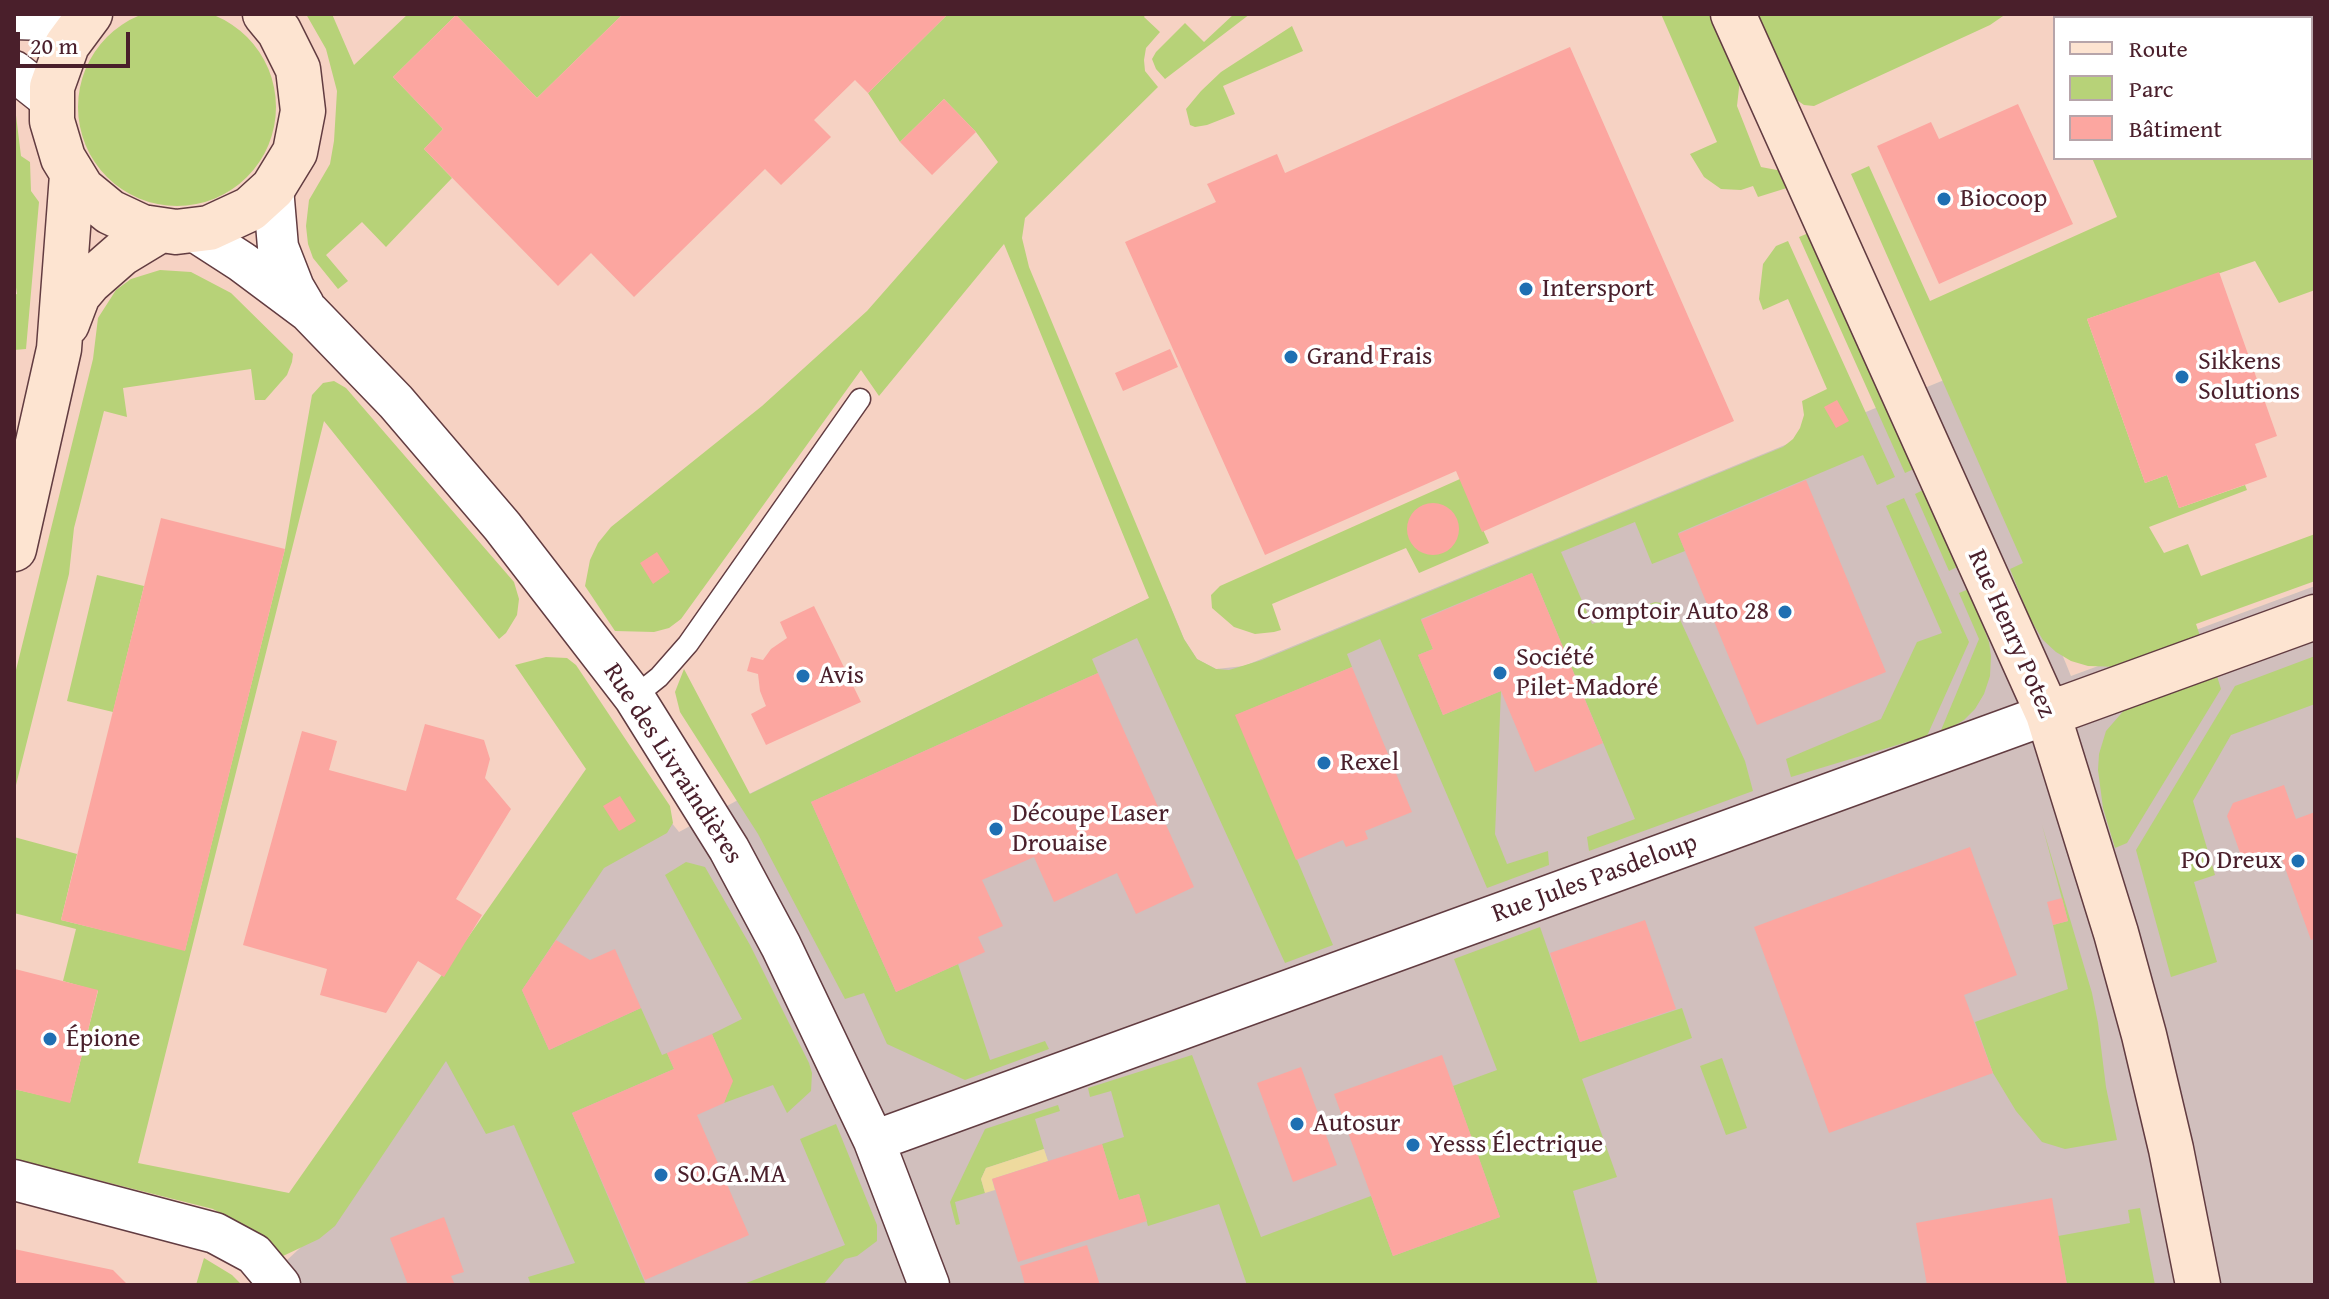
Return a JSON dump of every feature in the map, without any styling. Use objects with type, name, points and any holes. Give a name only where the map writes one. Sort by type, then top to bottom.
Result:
[{"type":"street","points":[[14,549],[59,349],[71,311],[89,282],[121,254],[177,231],[209,228],[237,217],[273,188],[295,152],[303,111],[302,90],[290,49],[265,14]]},
{"type":"street","name":"Rue Henry Potez","points":[[1733,14],[2048,714],[2140,1021],[2171,1149],[2198,1285]]},
{"type":"street","points":[[87,17],[60,58],[52,87],[56,140],[72,175],[89,195],[125,221],[177,231],[242,262],[309,312]]},
{"type":"street","points":[[14,19],[87,17]]},
{"type":"street","points":[[14,71],[52,101]]},
{"type":"street","points":[[59,349],[72,175]]},
{"type":"street","points":[[273,188],[278,247],[294,288],[309,312]]},
{"type":"street","name":"Rue des Livraindières","points":[[309,312],[396,402],[502,526],[634,697],[729,849],[774,933],[874,1141],[929,1285]]},
{"type":"street","name":"Rue Jules Pasdeloup","points":[[874,1141],[2315,617]]},
{"type":"street","points":[[14,1180],[215,1233],[254,1254],[280,1285]]},
{"type":"lane","points":[[634,697],[659,677],[688,644],[860,399]]},
{"type":"shaded area","points":[[14,14],[2315,14],[2315,586],[2071,676],[1949,378],[1243,666],[1216,669],[1197,659],[1184,639],[1163,592],[749,794],[678,833],[629,769],[313,1237],[260,1285],[14,1285]]},
{"type":"shaded area","points":[[1949,378],[2071,676],[2315,586],[2315,1285],[260,1285],[313,1236],[628,769],[679,832],[749,794],[1164,591],[1184,639],[1197,659],[1216,669],[1244,666]]},
{"type":"green space","points":[[177,8],[215,15],[247,37],[269,69],[276,107],[269,145],[247,177],[215,199],[177,206],[139,199],[107,177],[85,145],[78,107],[85,69],[107,37],[139,15]]},
{"type":"green space","points":[[306,14],[332,14],[354,65],[408,14],[623,14],[537,98],[456,15],[393,77],[443,129],[424,149],[452,178],[386,247],[362,222],[326,255],[348,281],[338,289],[313,258],[308,244],[306,226],[309,200],[330,164],[337,91],[326,49]]},
{"type":"green space","points":[[948,14],[1146,14],[1144,17],[1160,32],[1146,48],[1144,60],[1145,71],[1158,87],[1025,218],[1022,238],[1029,267],[1184,639],[1197,659],[1216,669],[1229,670],[1262,660],[1783,447],[1800,428],[1804,415],[1802,401],[1827,389],[1788,299],[1763,310],[1759,299],[1763,264],[1776,246],[1788,241],[1895,477],[1877,485],[1863,455],[1678,533],[1685,551],[1652,564],[1635,522],[1561,552],[1592,624],[1655,602],[1667,604],[1677,613],[1745,761],[1753,791],[1589,851],[1587,837],[1635,819],[1532,573],[1421,619],[1433,649],[1418,655],[1443,715],[1501,691],[1495,834],[1507,864],[1548,851],[1549,865],[1487,888],[1380,639],[1347,654],[1352,667],[1236,715],[1333,945],[1285,963],[1137,638],[1092,659],[1098,673],[811,802],[896,992],[958,964],[990,1060],[1045,1041],[1049,1049],[965,1080],[887,1044],[864,993],[845,999],[758,834],[680,712],[675,692],[684,669],[750,794],[1149,598],[1004,244],[879,396],[861,370],[681,619],[669,628],[654,632],[615,631],[585,586],[590,560],[611,527],[762,406],[867,311],[998,162],[976,132],[944,99],[900,142],[868,93]]},
{"type":"green space","points":[[1234,14],[1250,14],[1165,79],[1156,69],[1152,59],[1156,52],[1185,23],[1204,42]]},
{"type":"green space","points":[[1661,14],[1711,14],[1740,79],[1737,106],[1761,167],[1782,171],[1790,187],[1758,197],[1753,186],[1741,190],[1721,189],[1704,177],[1690,154],[1717,142]]},
{"type":"green space","points":[[1754,14],[2006,14],[1990,25],[1814,106],[1804,105],[1791,96]]},
{"type":"green space","points":[[2109,14],[2303,14],[2290,16],[2100,16]]},
{"type":"green space","points":[[1292,26],[1303,51],[1223,86],[1235,114],[1207,125],[1190,125],[1186,109],[1201,91],[1221,72]]},
{"type":"green space","points":[[14,99],[21,156],[30,162],[31,191],[39,202],[26,349],[14,350],[14,295],[17,294],[14,274]]},
{"type":"green space","points":[[2315,103],[2315,290],[2279,303],[2255,261],[2087,319],[2145,483],[2167,475],[2179,508],[2245,485],[2247,490],[2149,527],[2164,553],[2188,544],[2201,576],[2315,534],[2315,581],[2196,624],[2200,636],[2120,667],[2088,666],[2071,661],[2043,640],[2030,619],[2010,569],[2023,563],[1851,174],[1869,166],[1930,301],[2117,217],[2093,160],[2313,160]]},
{"type":"green space","points":[[1811,232],[1916,468],[1905,473],[1799,237]]},
{"type":"green space","points":[[160,270],[191,272],[231,293],[293,354],[292,362],[287,375],[265,400],[255,400],[251,369],[123,388],[127,417],[104,411],[74,528],[69,574],[14,793],[14,678],[93,359],[98,318],[116,290],[131,279]]},
{"type":"green space","points":[[334,381],[346,388],[514,582],[519,599],[517,615],[499,639],[324,421],[138,1163],[289,1193],[586,769],[515,665],[546,657],[567,658],[576,665],[670,806],[673,823],[667,833],[604,868],[522,990],[549,1050],[641,1008],[662,1055],[667,1053],[674,1069],[572,1113],[646,1285],[531,1285],[528,1277],[575,1263],[514,1125],[486,1134],[446,1061],[335,1226],[319,1239],[283,1256],[262,1237],[213,1209],[14,1159],[14,1089],[70,1102],[98,991],[63,981],[76,929],[14,913],[14,837],[77,854],[61,920],[185,950],[285,549],[312,395],[323,383]]},
{"type":"green space","points":[[1460,479],[1489,543],[1419,573],[1406,548],[1272,604],[1281,630],[1274,632],[1255,634],[1234,627],[1212,608],[1211,595],[1220,586]]},
{"type":"green space","points":[[1925,489],[1959,566],[1949,571],[1915,494]]},
{"type":"green space","points":[[1904,498],[1969,642],[1927,736],[1791,777],[1786,759],[1881,719],[1917,642],[1942,633],[1886,506]]},
{"type":"green space","points":[[97,575],[144,586],[113,712],[67,701]]},
{"type":"green space","points":[[1969,589],[1989,642],[1990,676],[1975,709],[1964,720],[1939,735],[1979,639],[1959,593]]},
{"type":"green space","points":[[2315,656],[2315,704],[2231,735],[2193,801],[2215,875],[2194,882],[2217,962],[2171,977],[2136,850],[2235,686]]},
{"type":"green space","points":[[2216,673],[2221,689],[2127,843],[2115,848],[2103,808],[2098,770],[2106,731],[2126,708]]},
{"type":"green space","points":[[2042,825],[2092,993],[2117,1140],[2065,1149],[2042,1142],[2016,1111],[1993,1073],[1975,1022],[2068,989],[2053,925],[2068,921]]},
{"type":"green space","points":[[686,862],[705,867],[750,945],[809,1063],[811,1091],[787,1113],[773,1085],[724,1103],[732,1081],[712,1034],[742,1019],[665,875]]},
{"type":"green space","points":[[1540,927],[1580,1042],[1682,1008],[1692,1038],[1582,1079],[1617,1177],[1573,1191],[1598,1285],[1247,1285],[1219,1204],[1148,1226],[1139,1194],[1119,1200],[1102,1144],[1124,1137],[1111,1091],[1090,1097],[1088,1088],[1192,1055],[1261,1237],[1371,1196],[1393,1256],[1500,1217],[1453,1086],[1497,1070],[1454,959]]},
{"type":"green space","points":[[1722,1058],[1747,1128],[1726,1135],[1700,1066]]},
{"type":"green space","points":[[1058,1105],[1060,1111],[1035,1119],[1044,1149],[986,1168],[981,1179],[985,1193],[955,1202],[960,1224],[956,1225],[950,1202],[985,1129]]},
{"type":"green space","points":[[836,1124],[877,1225],[877,1241],[857,1256],[845,1259],[823,1285],[741,1285],[845,1245],[800,1139]]},
{"type":"green space","points":[[2140,1208],[2155,1285],[2067,1285],[2058,1236],[2130,1223],[2128,1210]]},
{"type":"green space","points":[[204,1258],[232,1275],[242,1285],[196,1285]]},
{"type":"sand","points":[[1044,1149],[1048,1161],[992,1179],[995,1190],[985,1193],[981,1179],[986,1168]]},
{"type":"building","points":[[623,14],[948,14],[868,93],[855,80],[814,120],[831,137],[781,185],[765,169],[634,297],[591,253],[558,286],[424,149],[443,129],[393,77],[456,15],[537,98]]},
{"type":"building","name":"Intersport","points":[[1570,47],[1734,421],[1482,532],[1456,471],[1265,555],[1125,242],[1216,202],[1207,184],[1277,154],[1285,173]]},
{"type":"building","points":[[944,99],[976,132],[932,175],[900,142]]},
{"type":"building","points":[[2018,104],[2073,224],[1939,284],[1877,146],[1931,122],[1939,139]]},
{"type":"building","name":"Sikkens Solutions","points":[[2219,272],[2277,436],[2255,444],[2267,477],[2179,508],[2167,475],[2145,483],[2087,319]]},
{"type":"building","points":[[1170,349],[1178,367],[1123,391],[1115,373]]},
{"type":"building","points":[[1837,400],[1849,421],[1836,428],[1824,407]]},
{"type":"building","name":"Comptoir Auto 28","points":[[1806,480],[1886,672],[1757,725],[1678,534]]},
{"type":"building","points":[[1433,503],[1452,510],[1459,529],[1452,548],[1433,555],[1414,548],[1407,529],[1414,510]]},
{"type":"building","points":[[161,518],[285,549],[185,951],[61,920]]},
{"type":"building","points":[[657,552],[670,572],[653,584],[640,563]]},
{"type":"building","name":"Société Pilet-Madoré","points":[[1532,573],[1603,743],[1535,772],[1501,691],[1443,715],[1418,655],[1433,649],[1421,620]]},
{"type":"building","name":"Avis","points":[[814,606],[861,702],[766,745],[751,714],[766,706],[758,674],[747,671],[751,657],[763,660],[771,649],[787,638],[780,622]]},
{"type":"building","name":"Rexel","points":[[1352,667],[1412,812],[1365,831],[1368,839],[1346,847],[1343,840],[1296,860],[1235,715]]},
{"type":"building","name":"Découpe Laser Drouaise","points":[[1098,673],[1194,887],[1136,914],[1117,873],[1054,902],[1034,857],[982,880],[1003,926],[978,937],[985,952],[896,992],[811,802]]},
{"type":"building","points":[[425,724],[484,740],[490,759],[485,778],[511,809],[456,899],[482,915],[444,977],[418,961],[386,1013],[320,995],[327,969],[243,945],[302,731],[337,741],[329,770],[406,791]]},
{"type":"building","name":"PO Dreux","points":[[2284,785],[2296,819],[2315,812],[2315,938],[2311,940],[2280,854],[2245,867],[2227,816],[2233,803]]},
{"type":"building","points":[[620,796],[636,821],[619,831],[603,806]]},
{"type":"building","points":[[1970,847],[2017,975],[1964,995],[1993,1073],[1829,1133],[1754,927]]},
{"type":"building","points":[[2062,898],[2068,921],[2053,925],[2047,902]]},
{"type":"building","points":[[1645,920],[1676,1009],[1580,1042],[1550,953]]},
{"type":"building","points":[[556,940],[590,960],[615,949],[641,1008],[549,1050],[522,990]]},
{"type":"building","name":"Épione","points":[[15,969],[98,990],[70,1103],[14,1089]]},
{"type":"building","name":"SO.GA.MA","points":[[712,1034],[733,1081],[724,1103],[697,1115],[749,1235],[645,1280],[572,1113],[674,1069],[667,1053]]},
{"type":"building","name":"Yesss Électrique","points":[[1442,1055],[1500,1217],[1393,1256],[1334,1094]]},
{"type":"building","name":"Autosur","points":[[1301,1067],[1337,1165],[1293,1182],[1257,1083]]},
{"type":"building","points":[[1102,1144],[1119,1200],[1139,1194],[1147,1221],[1018,1262],[992,1179]]},
{"type":"building","points":[[2052,1198],[2067,1285],[1927,1285],[1916,1223]]},
{"type":"building","points":[[444,1217],[464,1272],[451,1276],[455,1285],[408,1285],[390,1238]]},
{"type":"building","points":[[1087,1245],[1100,1285],[1025,1285],[1020,1266]]},
{"type":"building","points":[[14,1249],[113,1270],[128,1285],[14,1285]]},
{"type":"place","name":"Biocoop","points":[[1944,199]]},
{"type":"place","name":"Intersport","points":[[1526,289]]},
{"type":"place","name":"Grand Frais","points":[[1291,357]]},
{"type":"place","name":"Sikkens Solutions","points":[[2182,377]]},
{"type":"place","name":"Comptoir Auto 28","points":[[1785,612]]},
{"type":"place","name":"Société Pilet-Madoré","points":[[1500,673]]},
{"type":"place","name":"Avis","points":[[803,676]]},
{"type":"place","name":"Rexel","points":[[1324,763]]},
{"type":"place","name":"Découpe Laser Drouaise","points":[[996,829]]},
{"type":"place","name":"PO Dreux","points":[[2298,861]]},
{"type":"place","name":"Épione","points":[[50,1039]]},
{"type":"place","name":"Autosur","points":[[1297,1124]]},
{"type":"place","name":"Yesss Électrique","points":[[1413,1145]]},
{"type":"place","name":"SO.GA.MA","points":[[661,1175]]}]
